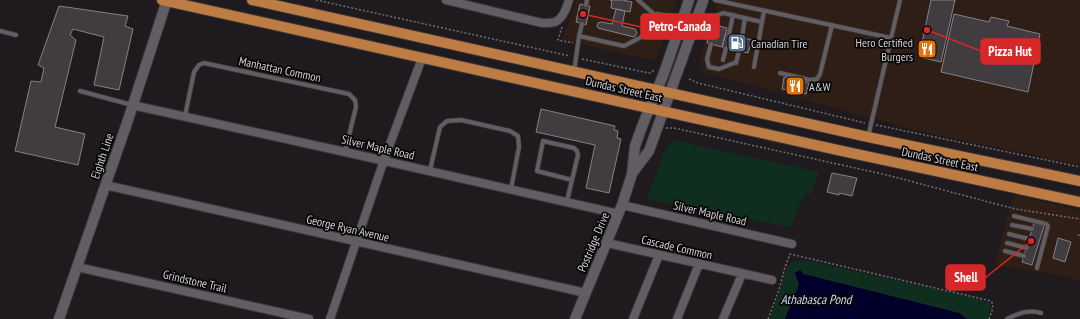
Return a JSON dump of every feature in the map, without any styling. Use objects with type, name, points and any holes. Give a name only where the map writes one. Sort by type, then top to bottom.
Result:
[{"type":"main road","name":"Dundas Street East","points":[[165,0],[422,58],[1080,202]]},
{"type":"main road","name":"Dundas Street East","points":[[252,0],[868,137],[1080,181]]},
{"type":"street","name":"Eighth Line","points":[[58,319],[132,105],[165,0]]},
{"type":"street","points":[[446,0],[542,23],[555,22],[559,19],[567,8],[569,0]]},
{"type":"street","name":"Postridge Drive","points":[[575,319],[621,210],[632,174],[635,146],[664,73],[689,0]]},
{"type":"street","name":"Postridge Drive","points":[[632,174],[649,150],[703,1]]},
{"type":"street","points":[[330,319],[384,160],[422,58]]},
{"type":"street","name":"Silver Maple Road","points":[[132,105],[567,201],[621,210],[792,244]]},
{"type":"street","name":"George Ryan Avenue","points":[[105,185],[586,293]]},
{"type":"street","name":"Cascade Common","points":[[607,243],[772,280]]},
{"type":"street","points":[[633,319],[659,255]]},
{"type":"street","points":[[677,319],[699,264]]},
{"type":"street","name":"Grindstone Trail","points":[[77,267],[309,319]]},
{"type":"street","points":[[723,319],[742,274]]},
{"type":"lane","points":[[638,0],[655,15],[657,14],[683,18]]},
{"type":"lane","points":[[715,0],[891,38]]},
{"type":"lane","points":[[868,137],[900,0]]},
{"type":"lane","points":[[754,67],[764,11]]},
{"type":"lane","points":[[716,26],[718,15],[723,13],[762,22]]},
{"type":"lane","points":[[579,36],[624,46],[649,33],[655,15]]},
{"type":"lane","points":[[729,34],[733,15]]},
{"type":"lane","points":[[742,37],[745,18]]},
{"type":"lane","points":[[574,72],[582,24]]},
{"type":"lane","points":[[780,73],[810,80],[817,79],[820,74],[832,25]]},
{"type":"lane","points":[[0,31],[16,35]]},
{"type":"lane","points":[[711,44],[707,59],[709,67],[719,69],[735,63],[739,51]]},
{"type":"lane","points":[[723,60],[726,48]]},
{"type":"lane","name":"Manhattan Common","points":[[185,116],[194,72],[199,65],[204,63],[349,94],[356,103],[356,107],[345,152]]},
{"type":"lane","points":[[80,91],[132,105]]},
{"type":"lane","points":[[430,170],[440,127],[447,121],[461,120],[510,131],[518,136],[519,147],[511,189]]},
{"type":"lane","points":[[567,201],[578,155],[577,151],[574,148],[543,141],[537,171],[572,180]]},
{"type":"lane","points":[[1014,216],[1046,224],[1048,226],[1044,232],[1041,242],[1041,252],[1037,268]]},
{"type":"lane","points":[[1012,225],[1032,230]]},
{"type":"lane","points":[[1009,234],[1029,239]]},
{"type":"lane","points":[[1007,243],[1027,248]]},
{"type":"lane","points":[[1036,250],[1041,252]]},
{"type":"lane","points":[[1005,251],[1024,256]]},
{"type":"lane","points":[[1034,258],[1039,260]]},
{"type":"lane","points":[[1007,319],[1016,314],[1032,310],[1041,313]]},
{"type":"path","points":[[316,0],[646,74],[653,71],[657,72]]},
{"type":"path","points":[[559,19],[563,23],[558,40],[578,45]]},
{"type":"path","points":[[689,79],[698,83],[871,124],[1080,167]]},
{"type":"path","points":[[663,128],[674,128],[886,175],[1016,209],[1080,219]]},
{"type":"path","points":[[768,319],[780,290],[785,267],[790,254],[991,301],[993,304],[989,319]]},
{"type":"shaded area","points":[[576,0],[677,0],[656,61],[562,40]]},
{"type":"shaded area","points":[[718,0],[1080,0],[1080,165],[919,131],[705,73],[699,59]]},
{"type":"shaded area","points":[[1014,195],[1080,210],[1080,281],[1069,277],[994,265]]},
{"type":"green space","points":[[673,140],[819,172],[811,194],[805,194],[790,227],[647,199],[664,152]]},
{"type":"green space","points":[[798,260],[810,261],[976,298],[989,302],[991,308],[987,319],[967,319],[961,314],[803,274],[800,270],[799,285],[785,319],[769,319],[780,291],[787,267],[792,262]]},
{"type":"water","name":"Athabasca Pond","points":[[800,270],[803,274],[959,313],[967,319],[785,319],[799,285],[795,273]]},
{"type":"building","points":[[610,0],[632,2],[630,12],[611,8],[612,1]]},
{"type":"building","points":[[931,0],[955,0],[941,62],[919,57]]},
{"type":"building","points":[[580,4],[590,6],[586,25],[576,22]]},
{"type":"building","points":[[59,6],[128,16],[125,26],[133,29],[119,90],[94,85],[104,37],[73,29],[70,35],[76,40],[55,127],[85,134],[78,165],[15,151],[31,81],[41,82],[44,68],[38,65]]},
{"type":"building","points":[[616,9],[625,11],[622,26],[635,29],[637,33],[634,37],[598,28],[598,23],[601,22],[612,24]]},
{"type":"building","points":[[954,14],[989,22],[991,17],[1009,21],[1007,26],[1040,34],[1028,92],[941,72]]},
{"type":"building","points":[[712,24],[727,28],[722,47],[707,43]]},
{"type":"building","name":"Canadian Tire","points":[[726,33],[752,40],[748,53],[722,47]]},
{"type":"building","name":"A&W","points":[[784,77],[809,83],[806,94],[782,89]]},
{"type":"building","points":[[541,109],[615,126],[614,130],[618,131],[617,138],[621,139],[609,193],[586,188],[595,145],[536,132]]},
{"type":"building","points":[[832,173],[857,178],[852,196],[827,192]]},
{"type":"building","points":[[1034,223],[1044,226],[1032,265],[1022,262]]},
{"type":"building","points":[[1058,238],[1071,242],[1065,262],[1053,258]]},
{"type":"place","name":"Petro-Canada","points":[[583,14]]},
{"type":"place","name":"Pizza Hut","points":[[927,30]]},
{"type":"place","name":"Canadian Tire","points":[[737,43]]},
{"type":"place","name":"Hero Certified Burgers","points":[[927,49]]},
{"type":"place","name":"A&W","points":[[795,86]]},
{"type":"place","name":"Shell","points":[[1031,241]]}]
